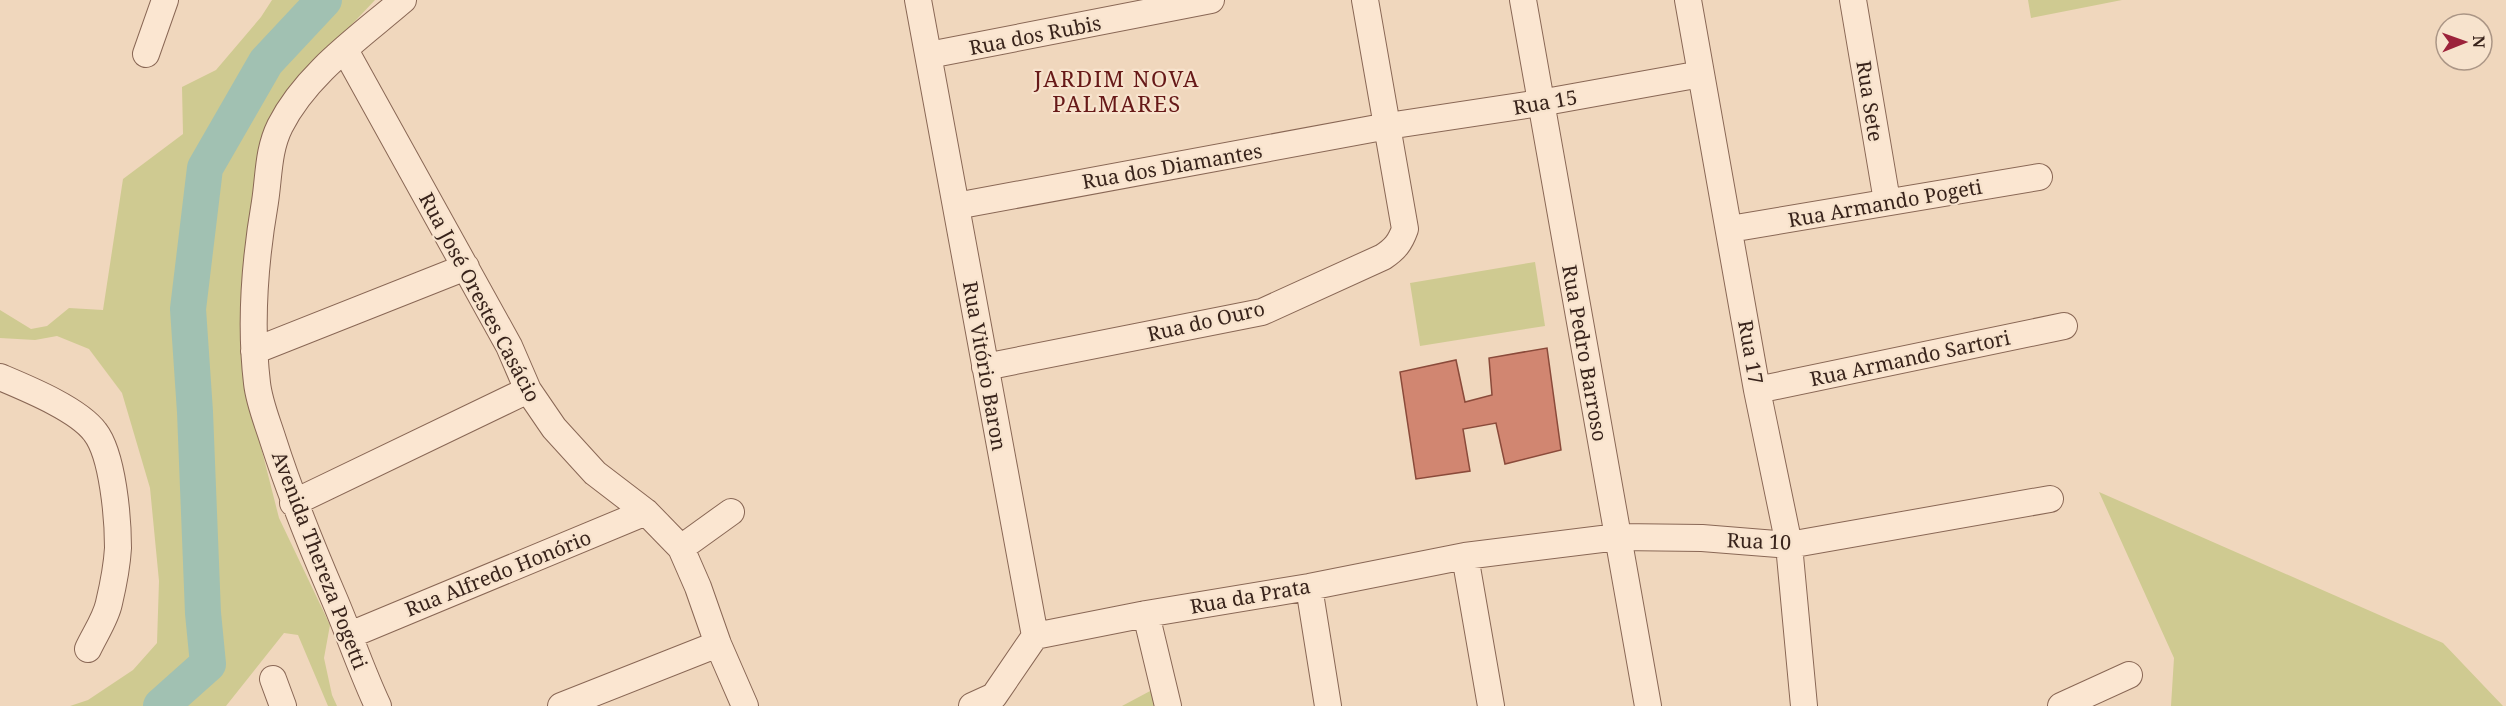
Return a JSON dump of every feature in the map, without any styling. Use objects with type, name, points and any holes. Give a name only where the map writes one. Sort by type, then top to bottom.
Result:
[{"type":"street","points":[[146,54],[165,0]]},
{"type":"street","name":"Avenida Thereza Pogetti","points":[[378,706],[293,503],[257,386],[254,351],[259,238],[272,148],[280,126],[317,75],[403,0]]},
{"type":"street","name":"Rua Vitório Baron","points":[[918,0],[1035,636]]},
{"type":"street","name":"Rua dos Rubis","points":[[929,55],[1211,0]]},
{"type":"street","points":[[1365,0],[1388,126]]},
{"type":"street","name":"Rua Pedro Barroso","points":[[1523,0],[1648,706]]},
{"type":"street","name":"Rua 17","points":[[1688,0],[1757,390],[1789,545],[1804,706]]},
{"type":"street","name":"Rua Sete","points":[[1853,0],[1887,201]]},
{"type":"street","name":"Rua José Orestes Casácio","points":[[345,50],[509,346],[528,390],[554,428],[595,473],[646,512],[681,548],[745,706]]},
{"type":"street","name":"Rua 15","points":[[1388,126],[1540,103],[1701,74]]},
{"type":"street","name":"Rua dos Diamantes","points":[[956,206],[1388,126]]},
{"type":"street","name":"Rua do Ouro","points":[[985,367],[1262,312],[1383,258],[1395,249],[1405,229],[1388,126]]},
{"type":"street","name":"Rua Armando Pogeti","points":[[1730,229],[2039,177]]},
{"type":"street","points":[[254,351],[466,267]]},
{"type":"street","name":"Rua Armando Sartori","points":[[1757,390],[2064,326]]},
{"type":"street","points":[[0,377],[68,411],[94,431],[104,447],[113,484],[118,549],[109,605],[88,649]]},
{"type":"street","points":[[293,503],[528,390]]},
{"type":"street","name":"Rua 10","points":[[1465,555],[1618,537],[1702,538],[1789,545],[2050,499]]},
{"type":"street","name":"Rua Alfredo Honório","points":[[350,635],[646,512]]},
{"type":"street","points":[[681,548],[731,512]]},
{"type":"street","points":[[1465,555],[1491,706]]},
{"type":"street","name":"Rua da Prata","points":[[1035,636],[1146,614],[1309,587],[1465,555]]},
{"type":"street","points":[[1309,587],[1328,706]]},
{"type":"street","points":[[1146,614],[1168,706]]},
{"type":"street","points":[[972,706],[994,696],[1035,636]]},
{"type":"street","points":[[561,706],[718,644]]},
{"type":"street","points":[[2061,706],[2129,675]]},
{"type":"street","points":[[273,679],[283,706]]},
{"type":"shaded area","points":[[272,0],[375,0],[287,93],[242,305],[243,376],[279,518],[330,625],[324,658],[332,695],[337,706],[328,706],[298,635],[284,633],[226,706],[70,706],[88,700],[133,670],[157,643],[159,581],[150,488],[122,393],[89,349],[57,336],[35,340],[0,338],[0,310],[31,329],[47,326],[69,308],[103,310],[123,179],[183,134],[182,87],[216,70],[261,17]]},
{"type":"shaded area","points":[[2028,0],[2122,0],[2031,18]]},
{"type":"shaded area","points":[[1535,262],[1545,326],[1420,346],[1410,283]]},
{"type":"shaded area","points":[[2099,492],[2443,643],[2503,706],[2171,706],[2174,658]]},
{"type":"shaded area","points":[[1152,690],[1156,706],[1122,706]]},
{"type":"building","points":[[1547,348],[1561,450],[1505,464],[1496,423],[1463,429],[1470,471],[1416,479],[1400,372],[1456,360],[1465,402],[1492,395],[1489,358]]},
{"type":"waterway","points":[[161,706],[208,664],[203,613],[195,412],[188,309],[205,168],[266,62],[324,0]]},
{"type":"district","name":"JARDIM NOVA PALMARES","points":[[1117,90]]}]
